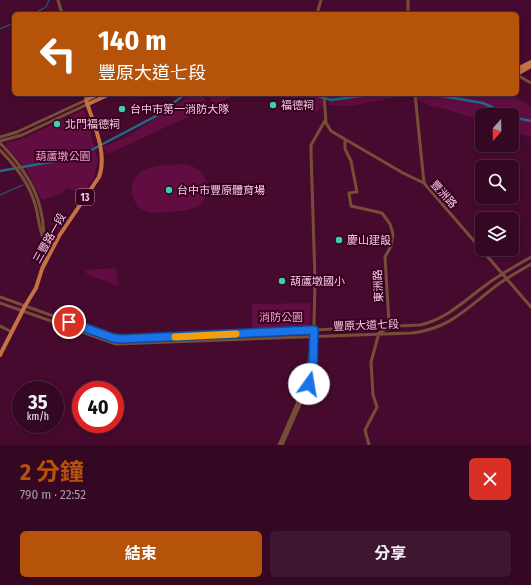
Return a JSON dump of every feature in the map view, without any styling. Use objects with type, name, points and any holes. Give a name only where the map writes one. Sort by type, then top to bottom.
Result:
[{"type":"main road","points":[[519,68],[531,62]]},
{"type":"main road","points":[[519,73],[531,66]]},
{"type":"main road","points":[[87,102],[95,96]]},
{"type":"main road","points":[[87,102],[104,96]]},
{"type":"main road","name":"三豐路一段","points":[[22,311],[36,288],[42,269],[59,236],[102,170],[101,154],[87,102]]},
{"type":"main road","name":"13","points":[[0,355],[22,311]]},
{"type":"street","points":[[58,0],[61,12]]},
{"type":"street","points":[[318,12],[321,0]]},
{"type":"street","points":[[408,0],[408,12]]},
{"type":"street","points":[[519,75],[531,83]]},
{"type":"street","points":[[86,96],[87,102]]},
{"type":"street","points":[[279,445],[306,383],[314,330],[315,280],[311,145],[326,119],[324,96]]},
{"type":"street","points":[[415,96],[424,184]]},
{"type":"street","points":[[0,137],[17,132],[87,102]]},
{"type":"street","points":[[42,269],[44,225],[39,202],[29,179],[0,142],[22,135],[87,102]]},
{"type":"street","name":"豐洲路","points":[[326,119],[326,123],[331,131],[424,184],[531,307]]},
{"type":"street","name":"東洲路","points":[[345,140],[345,149],[351,161],[357,192],[349,193],[352,207],[382,213],[392,230],[393,241],[385,257],[389,322],[388,328]]},
{"type":"street","points":[[0,150],[10,160],[26,182],[35,204],[40,232],[44,240]]},
{"type":"street","points":[[35,204],[39,202]]},
{"type":"street","name":"豐原大道七段","points":[[0,297],[117,339],[388,328],[420,325],[440,318],[502,273],[531,257]]},
{"type":"street","name":"豐原大道七段","points":[[0,303],[116,344],[427,331],[444,325],[464,312],[507,278],[531,264]]},
{"type":"street","points":[[0,326],[12,332]]},
{"type":"street","points":[[369,445],[365,430],[377,407],[372,395],[371,362],[379,333],[388,328]]},
{"type":"street","points":[[282,445],[312,375],[313,335]]},
{"type":"green space","name":"葫蘆墩公園","points":[[190,96],[204,96],[207,108],[108,154],[103,147],[125,138]]},
{"type":"green space","points":[[210,96],[234,96],[212,106]]},
{"type":"green space","points":[[282,96],[322,96],[323,107],[320,107],[317,112]]},
{"type":"green space","points":[[328,96],[402,96],[350,106],[329,105]]},
{"type":"green space","points":[[415,96],[513,96],[531,107],[531,137],[519,134],[519,108],[475,108],[475,119],[446,109],[431,106],[416,99]]},
{"type":"green space","name":"葫蘆墩公園","points":[[84,110],[98,160],[94,178],[82,194],[67,188],[60,194],[42,200],[27,170],[6,146],[6,143],[24,138]]},
{"type":"green space","name":"台中市豐原體育場","points":[[181,164],[196,168],[206,179],[208,186],[207,193],[204,200],[198,206],[187,210],[154,213],[143,210],[137,205],[132,195],[131,188],[139,173],[152,167]]},
{"type":"green space","points":[[116,268],[118,286],[87,274],[85,270]]},
{"type":"green space","name":"消防公園","points":[[311,303],[309,329],[252,330],[252,304]]},
{"type":"waterway","points":[[37,12],[46,7],[49,0]]},
{"type":"waterway","points":[[0,29],[12,24]]},
{"type":"waterway","points":[[0,171],[78,157],[158,115],[182,96]]},
{"type":"waterway","points":[[318,96],[331,100],[360,96]]},
{"type":"waterway","points":[[442,96],[483,103],[494,108]]},
{"type":"waterway","points":[[519,118],[531,121]]},
{"type":"waterway","points":[[0,195],[23,185]]},
{"type":"slow traffic","points":[[175,337],[236,334]]},
{"type":"place","name":"福德祠","points":[[273,105]]},
{"type":"place","name":"台中市第一消防大隊","points":[[122,109]]},
{"type":"place","name":"北門福德祠","points":[[57,124]]},
{"type":"place","name":"台中市豐原體育場","points":[[169,190]]},
{"type":"place","name":"慶山建設","points":[[339,240]]},
{"type":"place","name":"葫蘆墩國小","points":[[282,281]]},
{"type":"route","points":[[69,322],[117,339],[314,330],[313,366],[309,384]]}]
